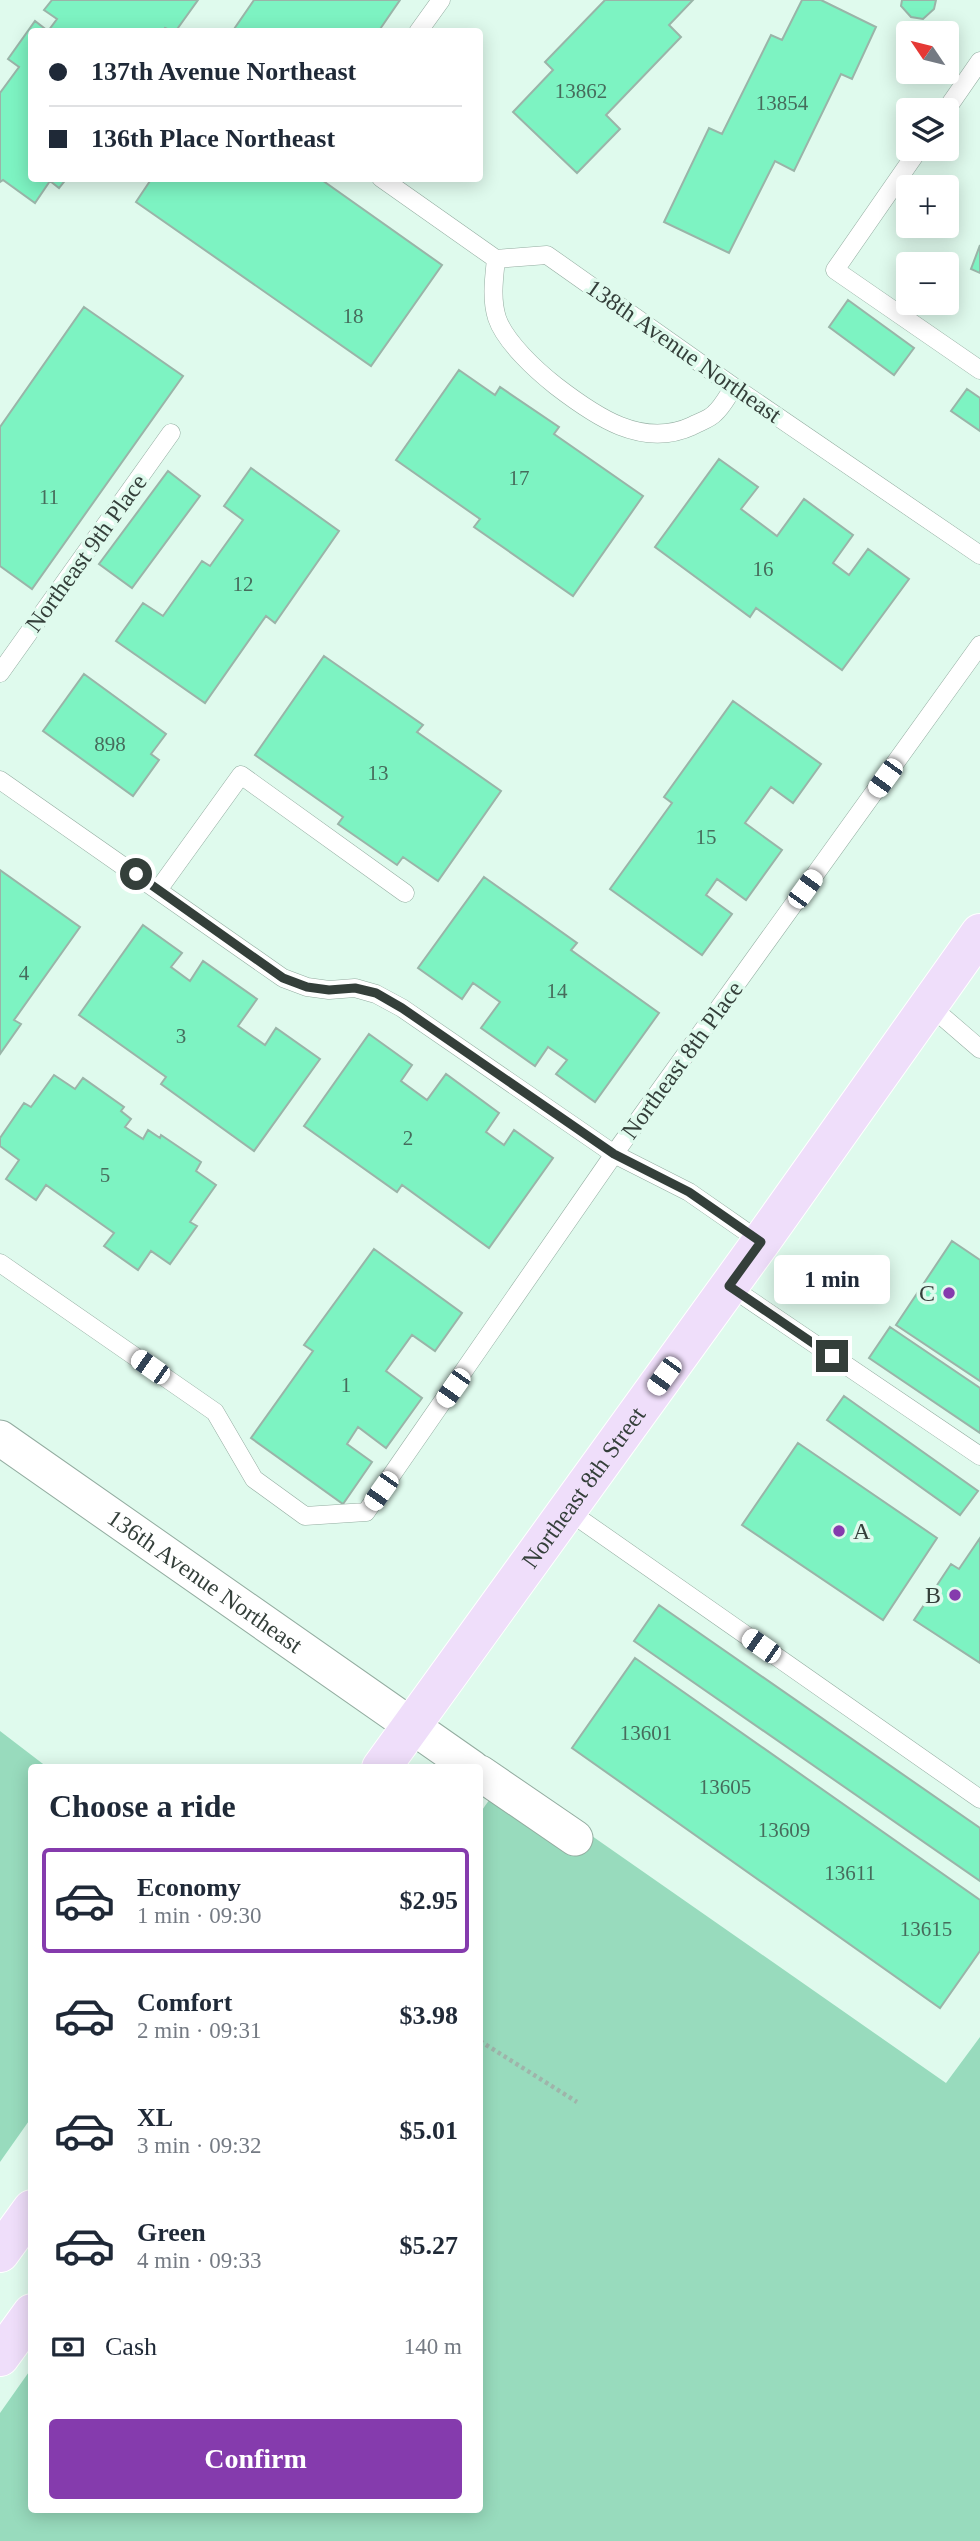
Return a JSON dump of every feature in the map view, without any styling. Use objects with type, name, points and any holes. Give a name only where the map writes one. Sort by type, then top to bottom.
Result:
[{"type":"main road","name":"Northeast 8th Street","points":[[384,1764],[761,1242],[980,933]]},
{"type":"main road","points":[[0,2253],[28,2214]]},
{"type":"main road","points":[[0,2357],[28,2318]]},
{"type":"street","name":"136th Avenue Northeast","points":[[0,1438],[466,1764]]},
{"type":"street","points":[[483,1775],[575,1838]]},
{"type":"lane","points":[[421,28],[440,0]]},
{"type":"lane","points":[[954,98],[980,61]]},
{"type":"lane","points":[[911,161],[835,270],[980,370]]},
{"type":"lane","points":[[387,182],[496,259],[493,288],[497,318],[514,344],[541,374],[611,424],[643,434],[678,432],[714,415],[734,387]]},
{"type":"lane","name":"138th Avenue Northeast","points":[[496,259],[547,255],[980,555]]},
{"type":"lane","name":"Northeast 9th Place","points":[[0,673],[171,433]]},
{"type":"lane","name":"Northeast 8th Place","points":[[0,1262],[215,1412],[254,1479],[306,1516],[366,1512],[614,1154],[980,645]]},
{"type":"lane","points":[[158,890],[241,775],[405,893]]},
{"type":"lane","points":[[0,780],[283,978],[307,987],[329,990],[355,988],[376,993],[402,1008],[614,1154],[689,1192],[761,1242]]},
{"type":"lane","points":[[929,1005],[980,1049]]},
{"type":"lane","points":[[729,1286],[980,1457]]},
{"type":"lane","points":[[567,1510],[980,1799]]},
{"type":"path","points":[[483,2043],[578,2102]]},
{"type":"green space","points":[[0,1731],[43,1764],[28,1764],[28,2122],[0,2162]]},
{"type":"green space","points":[[506,1776],[946,2083],[980,2037],[980,2541],[0,2541],[0,2413],[28,2373],[28,2513],[483,2513],[483,1809]]},
{"type":"building","points":[[52,0],[198,0],[178,28],[50,28],[57,19],[44,10]]},
{"type":"building","points":[[254,0],[400,0],[381,28],[235,28]]},
{"type":"building","points":[[605,0],[693,0],[669,25],[681,37],[606,115],[620,129],[577,173],[513,112],[553,70],[545,62]]},
{"type":"building","points":[[802,0],[821,0],[876,27],[852,79],[841,74],[794,171],[775,161],[729,253],[664,222],[709,128],[722,134],[771,35],[782,40]]},
{"type":"building","points":[[902,0],[936,0],[934,9],[923,19],[911,17],[901,6]]},
{"type":"building","points":[[35,21],[44,28],[30,28]]},
{"type":"building","points":[[28,31],[28,182],[49,182],[35,203],[3,180],[0,182],[0,93],[19,67],[8,59]]},
{"type":"building","points":[[51,182],[64,182],[59,188]]},
{"type":"building","points":[[149,182],[325,182],[442,265],[371,366],[136,202]]},
{"type":"building","points":[[980,245],[980,273],[971,269]]},
{"type":"building","points":[[848,300],[914,348],[894,375],[829,327]]},
{"type":"building","points":[[84,307],[183,376],[32,589],[0,566],[0,427]]},
{"type":"building","points":[[459,370],[495,395],[500,387],[559,427],[554,434],[643,496],[573,596],[474,527],[480,519],[396,460]]},
{"type":"building","points":[[967,389],[980,398],[980,431],[951,411]]},
{"type":"building","points":[[719,459],[758,487],[741,509],[777,536],[804,499],[853,535],[833,563],[849,575],[868,549],[909,579],[842,670],[756,608],[750,617],[655,547]]},
{"type":"building","points":[[251,468],[339,531],[275,623],[266,616],[205,703],[116,641],[143,603],[163,616],[202,561],[210,566],[243,520],[224,506]]},
{"type":"building","points":[[168,471],[200,496],[132,588],[99,564]]},
{"type":"building","points":[[324,656],[423,725],[417,732],[501,791],[438,881],[403,857],[397,865],[338,824],[343,817],[255,755]]},
{"type":"building","points":[[84,674],[166,734],[151,754],[159,760],[133,796],[43,731]]},
{"type":"building","points":[[733,701],[821,764],[793,803],[771,787],[745,823],[782,850],[746,900],[717,879],[706,895],[732,914],[702,955],[610,889],[672,803],[664,797]]},
{"type":"building","points":[[0,870],[80,927],[14,1020],[21,1024],[0,1054]]},
{"type":"building","points":[[484,877],[577,943],[571,950],[659,1013],[595,1102],[556,1074],[567,1060],[548,1047],[535,1066],[481,1028],[500,1002],[473,983],[462,999],[418,968]]},
{"type":"building","points":[[143,925],[182,953],[171,967],[190,981],[203,961],[257,999],[238,1026],[265,1045],[276,1028],[320,1059],[254,1151],[161,1084],[166,1077],[79,1015]]},
{"type":"building","points":[[369,1034],[412,1065],[401,1081],[427,1100],[446,1074],[499,1113],[486,1132],[504,1145],[514,1130],[553,1158],[489,1248],[402,1185],[397,1192],[304,1126]]},
{"type":"building","points":[[54,1075],[75,1089],[83,1078],[124,1107],[121,1111],[131,1119],[125,1127],[143,1139],[148,1130],[160,1138],[161,1135],[201,1162],[196,1171],[216,1185],[190,1222],[197,1226],[170,1264],[151,1251],[138,1270],[104,1246],[114,1233],[46,1185],[36,1200],[6,1179],[19,1160],[0,1146],[0,1138],[24,1103],[31,1107]]},
{"type":"building","name":"C","points":[[952,1241],[980,1260],[980,1381],[896,1325]]},
{"type":"building","points":[[374,1249],[462,1313],[435,1351],[412,1335],[386,1371],[422,1398],[386,1448],[358,1427],[347,1444],[372,1462],[343,1504],[251,1438],[313,1351],[304,1345]]},
{"type":"building","points":[[890,1327],[980,1388],[980,1433],[869,1358]]},
{"type":"building","points":[[844,1396],[978,1491],[960,1515],[827,1420]]},
{"type":"building","name":"A","points":[[798,1443],[937,1538],[883,1620],[742,1525]]},
{"type":"building","name":"B","points":[[980,1538],[980,1663],[914,1620],[951,1564],[959,1569]]},
{"type":"building","points":[[659,1605],[980,1828],[980,1881],[634,1641]]},
{"type":"building","points":[[635,1658],[980,1900],[980,1951],[940,2008],[572,1748]]},
{"type":"place","name":"C","points":[[949,1293]]},
{"type":"place","name":"A","points":[[839,1531]]},
{"type":"place","name":"B","points":[[955,1595]]},
{"type":"route","points":[[136,874],[283,978],[307,987],[329,990],[355,988],[376,993],[402,1008],[614,1154],[689,1192],[761,1242],[729,1286],[832,1356]]}]
